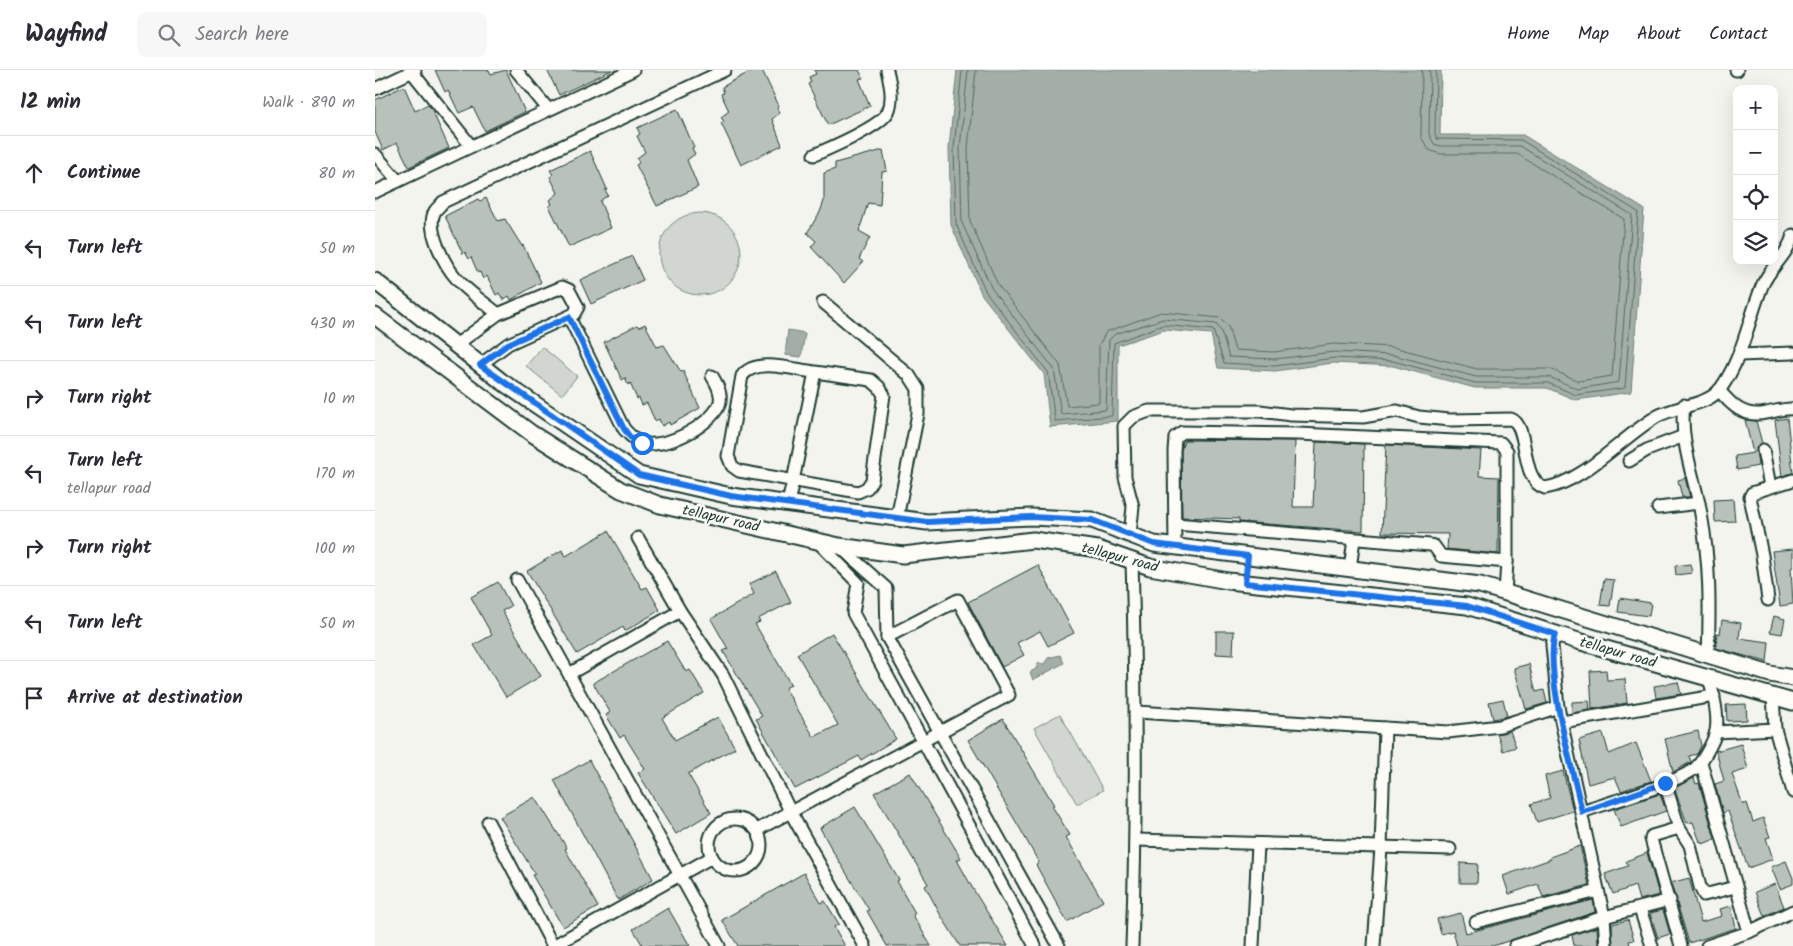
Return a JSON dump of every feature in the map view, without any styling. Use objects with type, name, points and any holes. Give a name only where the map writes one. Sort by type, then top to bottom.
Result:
[{"type":"street","points":[[516,70],[548,109]]},
{"type":"street","points":[[498,314],[449,270],[437,244],[432,226],[435,212],[443,202],[725,70]]},
{"type":"street","points":[[814,155],[872,126],[887,114],[891,101],[887,70]]},
{"type":"street","points":[[375,89],[413,71],[471,146]]},
{"type":"street","points":[[375,192],[627,71]]},
{"type":"street","points":[[375,154],[398,181]]},
{"type":"street","points":[[1130,534],[1133,507],[1125,477],[1124,426],[1133,417],[1149,411],[1260,411],[1291,415],[1363,417],[1397,411],[1419,417],[1450,420],[1511,419],[1518,426],[1535,480],[1545,488],[1581,472],[1646,423],[1666,411],[1702,402],[1719,390],[1740,355],[1763,285],[1789,247],[1793,235]]},
{"type":"street","points":[[375,281],[480,365],[639,475],[731,496],[927,522],[1031,517],[1092,520],[1154,544],[1480,585],[1770,674],[1793,678]]},
{"type":"street","points":[[456,346],[498,314],[562,287],[569,290],[578,307],[577,311],[569,317],[508,344],[480,365]]},
{"type":"street","points":[[823,302],[909,375],[918,389],[918,414],[897,518]]},
{"type":"street","name":"tellapur road","points":[[375,316],[531,433],[621,490],[660,505],[839,546],[903,555],[1033,540],[1098,549],[1151,567],[1245,583],[1467,606],[1555,634],[1793,700]]},
{"type":"street","points":[[569,317],[624,429],[630,437],[642,443],[656,444],[700,427],[720,404],[720,394],[713,376]]},
{"type":"street","points":[[1740,355],[1793,353]]},
{"type":"street","points":[[759,366],[815,372],[871,380],[884,395],[872,480],[867,488],[858,492],[739,471],[732,466],[729,456],[742,376],[748,368],[759,366]]},
{"type":"street","points":[[788,503],[815,372]]},
{"type":"street","points":[[1719,390],[1733,407],[1744,412],[1759,414],[1793,410]]},
{"type":"street","points":[[1684,405],[1682,427],[1699,503],[1711,589],[1708,655]]},
{"type":"street","points":[[1175,546],[1174,445],[1175,436],[1182,432],[1298,434],[1501,443],[1507,451],[1507,567],[1505,592]]},
{"type":"street","points":[[1629,462],[1647,450],[1684,436]]},
{"type":"street","points":[[1763,450],[1770,486]]},
{"type":"street","points":[[1768,600],[1762,555],[1750,497],[1752,493],[1793,480]]},
{"type":"street","points":[[1657,508],[1699,503]]},
{"type":"street","points":[[1175,524],[1430,545],[1435,546],[1441,556],[1507,567]]},
{"type":"street","points":[[638,538],[680,611],[723,675],[791,812],[865,946]]},
{"type":"street","points":[[1350,569],[1354,539]]},
{"type":"street","points":[[816,540],[857,583],[853,612],[1032,945],[1052,933]]},
{"type":"street","points":[[839,546],[886,588],[887,637],[1059,946]]},
{"type":"street","points":[[1245,583],[1248,556]]},
{"type":"street","points":[[1132,561],[1137,712],[1136,840],[1132,946]]},
{"type":"street","points":[[517,580],[719,946]]},
{"type":"street","points":[[757,830],[1009,695],[958,600],[887,637]]},
{"type":"street","points":[[569,674],[680,611]]},
{"type":"street","points":[[1555,634],[1552,645],[1559,707],[1604,917],[1606,946]]},
{"type":"street","points":[[1582,812],[1665,783],[1693,770],[1701,762],[1716,732],[1713,696],[1709,678]]},
{"type":"street","points":[[1562,722],[1713,696]]},
{"type":"street","points":[[1773,696],[1775,729],[1793,792]]},
{"type":"street","points":[[1137,712],[1448,732],[1500,726],[1559,707]]},
{"type":"street","points":[[1374,946],[1381,848],[1385,728]]},
{"type":"street","points":[[1716,732],[1775,729]]},
{"type":"street","points":[[1701,762],[1749,932]]},
{"type":"street","points":[[1665,783],[1679,828],[1689,845],[1702,893],[1708,895],[1735,887]]},
{"type":"street","points":[[742,820],[757,830],[761,838],[759,856],[747,868],[731,871],[717,864],[712,857],[710,841],[717,827],[724,822],[742,820]]},
{"type":"street","points":[[488,822],[553,946],[712,857]]},
{"type":"street","points":[[1679,828],[1652,836],[1651,839],[1670,900],[1681,946]]},
{"type":"street","points":[[1136,840],[1450,849]]},
{"type":"street","points":[[1253,946],[1258,844]]},
{"type":"street","points":[[1476,922],[1598,891]]},
{"type":"street","points":[[1515,946],[1604,917],[1670,900]]},
{"type":"street","points":[[1640,909],[1652,946]]},
{"type":"street","points":[[1707,946],[1739,941],[1749,932],[1793,911]]},
{"type":"shaded area","points":[[700,213],[716,216],[729,225],[738,238],[741,254],[738,270],[729,283],[716,292],[700,295],[684,292],[671,283],[662,270],[659,254],[662,238],[671,225],[684,216]]},
{"type":"shaded area","points":[[542,347],[577,376],[562,395],[526,366]]},
{"type":"shaded area","points":[[1060,714],[1103,790],[1077,804],[1034,728]]},
{"type":"water","points":[[957,70],[1441,70],[1440,135],[1523,135],[1644,209],[1631,392],[1576,400],[1547,388],[1475,388],[1393,366],[1333,363],[1275,371],[1218,368],[1211,334],[1164,330],[1118,345],[1118,421],[1050,427],[1044,374],[982,295],[951,225],[949,147]]},
{"type":"water","points":[[788,330],[805,333],[801,357],[785,355]]},
{"type":"water","points":[[1060,655],[1064,663],[1033,680],[1030,672],[1036,669],[1038,663],[1044,664],[1048,658]]},
{"type":"building","points":[[435,70],[489,70],[491,74],[506,70],[525,112],[485,131],[473,107],[459,113],[448,90],[445,92]]},
{"type":"building","points":[[547,70],[612,70],[559,95]]},
{"type":"building","points":[[753,70],[762,70],[779,106],[777,107],[780,113],[772,119],[782,145],[741,165],[721,123],[724,122],[721,117],[729,111],[721,94],[724,93],[722,87]]},
{"type":"building","points":[[814,70],[859,70],[863,78],[859,79],[870,106],[828,125],[808,84],[811,82],[809,77],[816,74]]},
{"type":"building","points":[[404,86],[415,111],[428,105],[431,108],[449,148],[409,167],[397,143],[383,150],[375,132],[375,100]]},
{"type":"building","points":[[677,109],[694,147],[692,148],[695,154],[687,160],[698,187],[657,206],[636,165],[639,163],[637,158],[645,152],[637,136],[640,134],[637,128]]},
{"type":"building","points":[[883,150],[887,171],[882,172],[880,205],[868,203],[859,231],[870,237],[859,259],[863,262],[844,283],[811,247],[816,241],[807,233],[820,212],[824,201],[824,173],[835,169],[835,163]]},
{"type":"building","points":[[590,151],[607,189],[605,190],[608,195],[600,201],[611,228],[569,247],[549,206],[552,204],[550,200],[558,193],[550,177],[553,175],[550,170]]},
{"type":"building","points":[[486,198],[498,221],[505,219],[523,245],[541,282],[511,300],[509,296],[503,300],[499,293],[496,295],[487,276],[483,279],[480,272],[478,273],[471,257],[469,259],[465,252],[463,254],[445,216],[478,199],[480,201]]},
{"type":"building","points":[[632,256],[643,280],[591,304],[580,280]]},
{"type":"building","points":[[645,324],[657,347],[664,345],[681,372],[683,371],[700,408],[670,425],[669,422],[662,426],[659,419],[655,421],[647,403],[642,405],[639,398],[637,399],[630,383],[628,385],[625,378],[622,380],[604,342],[637,325],[639,327]]},
{"type":"building","points":[[1787,418],[1793,473],[1782,476],[1775,420]]},
{"type":"building","points":[[1745,420],[1756,421],[1762,443],[1756,448],[1758,466],[1737,470],[1735,456],[1753,453]]},
{"type":"building","points":[[1184,440],[1295,441],[1293,507],[1313,507],[1316,442],[1364,444],[1363,531],[1239,522],[1239,519],[1182,517],[1181,451]]},
{"type":"building","points":[[1386,445],[1481,450],[1479,476],[1499,477],[1498,554],[1447,549],[1448,534],[1382,533]]},
{"type":"building","points":[[1685,478],[1690,497],[1682,497],[1678,480]]},
{"type":"building","points":[[1733,499],[1735,521],[1715,522],[1714,500]]},
{"type":"building","points":[[608,531],[642,589],[647,587],[660,610],[625,631],[623,627],[577,654],[527,571],[562,550],[566,556]]},
{"type":"building","points":[[1793,549],[1793,567],[1791,568],[1793,604],[1780,606],[1772,551]]},
{"type":"building","points":[[1690,564],[1692,573],[1676,575],[1675,566]]},
{"type":"building","points":[[1038,565],[1074,633],[1048,646],[1040,631],[1017,643],[1024,655],[1002,667],[968,602]]},
{"type":"building","points":[[776,571],[791,602],[758,619],[760,622],[755,624],[791,685],[785,688],[814,737],[838,725],[797,654],[832,633],[896,739],[861,760],[859,756],[795,789],[756,719],[762,716],[723,651],[728,649],[711,619],[754,594],[749,584]]},
{"type":"building","points":[[1604,579],[1614,580],[1610,606],[1600,605]]},
{"type":"building","points":[[498,582],[511,606],[502,611],[541,676],[506,697],[474,645],[492,635],[471,597]]},
{"type":"building","points":[[1620,598],[1651,603],[1649,616],[1618,612]]},
{"type":"building","points":[[1774,616],[1785,619],[1782,634],[1770,632]]},
{"type":"building","points":[[1722,620],[1741,623],[1739,638],[1769,642],[1767,662],[1716,648],[1717,633],[1720,634]]},
{"type":"building","points":[[1216,631],[1234,631],[1233,655],[1216,654]]},
{"type":"building","points":[[667,641],[686,672],[690,670],[704,693],[662,718],[675,740],[718,717],[735,748],[688,774],[711,813],[676,834],[638,773],[645,769],[624,735],[620,738],[606,715],[610,712],[593,683]]},
{"type":"building","points":[[1529,664],[1536,692],[1544,690],[1547,703],[1526,709],[1514,668]]},
{"type":"building","points":[[1606,670],[1607,680],[1625,679],[1627,703],[1592,709],[1590,671]]},
{"type":"building","points":[[1678,682],[1681,694],[1656,698],[1654,686]]},
{"type":"building","points":[[1503,699],[1507,716],[1493,719],[1489,702]]},
{"type":"building","points":[[1589,701],[1590,710],[1572,713],[1572,702]]},
{"type":"building","points":[[1746,704],[1747,720],[1727,721],[1726,705]]},
{"type":"building","points":[[1003,719],[1054,805],[1052,806],[1070,835],[1066,837],[1103,901],[1067,922],[1036,865],[1039,863],[968,740]]},
{"type":"building","points":[[1510,731],[1516,747],[1503,751],[1497,734]]},
{"type":"building","points":[[1698,731],[1701,746],[1697,754],[1689,756],[1691,762],[1673,772],[1665,739]]},
{"type":"building","points":[[1603,733],[1609,754],[1636,743],[1651,781],[1621,791],[1615,777],[1588,784],[1579,740]]},
{"type":"building","points":[[1741,744],[1748,769],[1732,774],[1743,805],[1747,803],[1753,822],[1763,818],[1770,837],[1766,838],[1773,859],[1748,868],[1728,811],[1723,813],[1715,784],[1724,781],[1716,751]]},
{"type":"building","points":[[589,760],[653,879],[618,900],[554,780]]},
{"type":"building","points":[[1563,771],[1573,811],[1537,822],[1531,804],[1550,798],[1545,776]]},
{"type":"building","points":[[910,773],[961,858],[957,860],[1008,946],[960,946],[940,914],[925,886],[928,884],[874,793]]},
{"type":"building","points":[[1694,778],[1696,784],[1699,783],[1715,839],[1703,844],[1702,841],[1700,842],[1693,822],[1687,823],[1674,788]]},
{"type":"building","points":[[1660,794],[1666,811],[1621,827],[1614,809]]},
{"type":"building","points":[[535,797],[567,848],[565,849],[598,907],[563,927],[532,875],[535,874],[500,817]]},
{"type":"building","points":[[855,807],[899,880],[897,881],[915,913],[913,915],[931,946],[887,946],[867,911],[869,910],[820,828]]},
{"type":"building","points":[[1580,846],[1589,885],[1543,897],[1538,884],[1509,894],[1503,876],[1551,859],[1550,857]]},
{"type":"building","points":[[1647,853],[1659,895],[1639,900],[1635,886],[1613,894],[1605,874],[1628,866],[1626,861]]},
{"type":"building","points":[[1786,861],[1793,878],[1793,884],[1780,889],[1771,867]]},
{"type":"building","points":[[1460,863],[1478,864],[1477,883],[1460,883]]},
{"type":"building","points":[[804,873],[821,903],[825,901],[839,924],[834,927],[845,946],[738,946],[722,920]]},
{"type":"building","points":[[1689,878],[1701,922],[1722,916],[1720,909],[1731,906],[1736,928],[1689,943],[1671,883]]},
{"type":"building","points":[[1775,884],[1784,907],[1764,916],[1755,892]]},
{"type":"building","points":[[1593,900],[1595,912],[1493,946],[1457,946],[1453,931],[1441,934],[1437,919],[1461,913],[1466,933]]},
{"type":"building","points":[[668,908],[690,946],[643,946],[633,929]]},
{"type":"building","points":[[1663,910],[1670,934],[1658,938],[1650,913]]},
{"type":"building","points":[[1628,920],[1634,940],[1629,941],[1630,946],[1613,946],[1612,924]]},
{"type":"building","points":[[1597,927],[1598,946],[1574,946],[1572,935]]},
{"type":"route","points":[[642,443],[630,437],[624,429],[569,317],[548,328],[508,344],[480,365],[639,475],[731,496],[927,522],[1031,517],[1092,520],[1154,544],[1248,556],[1245,583],[1467,606],[1555,634],[1552,645],[1559,707],[1582,812],[1665,783]]}]
